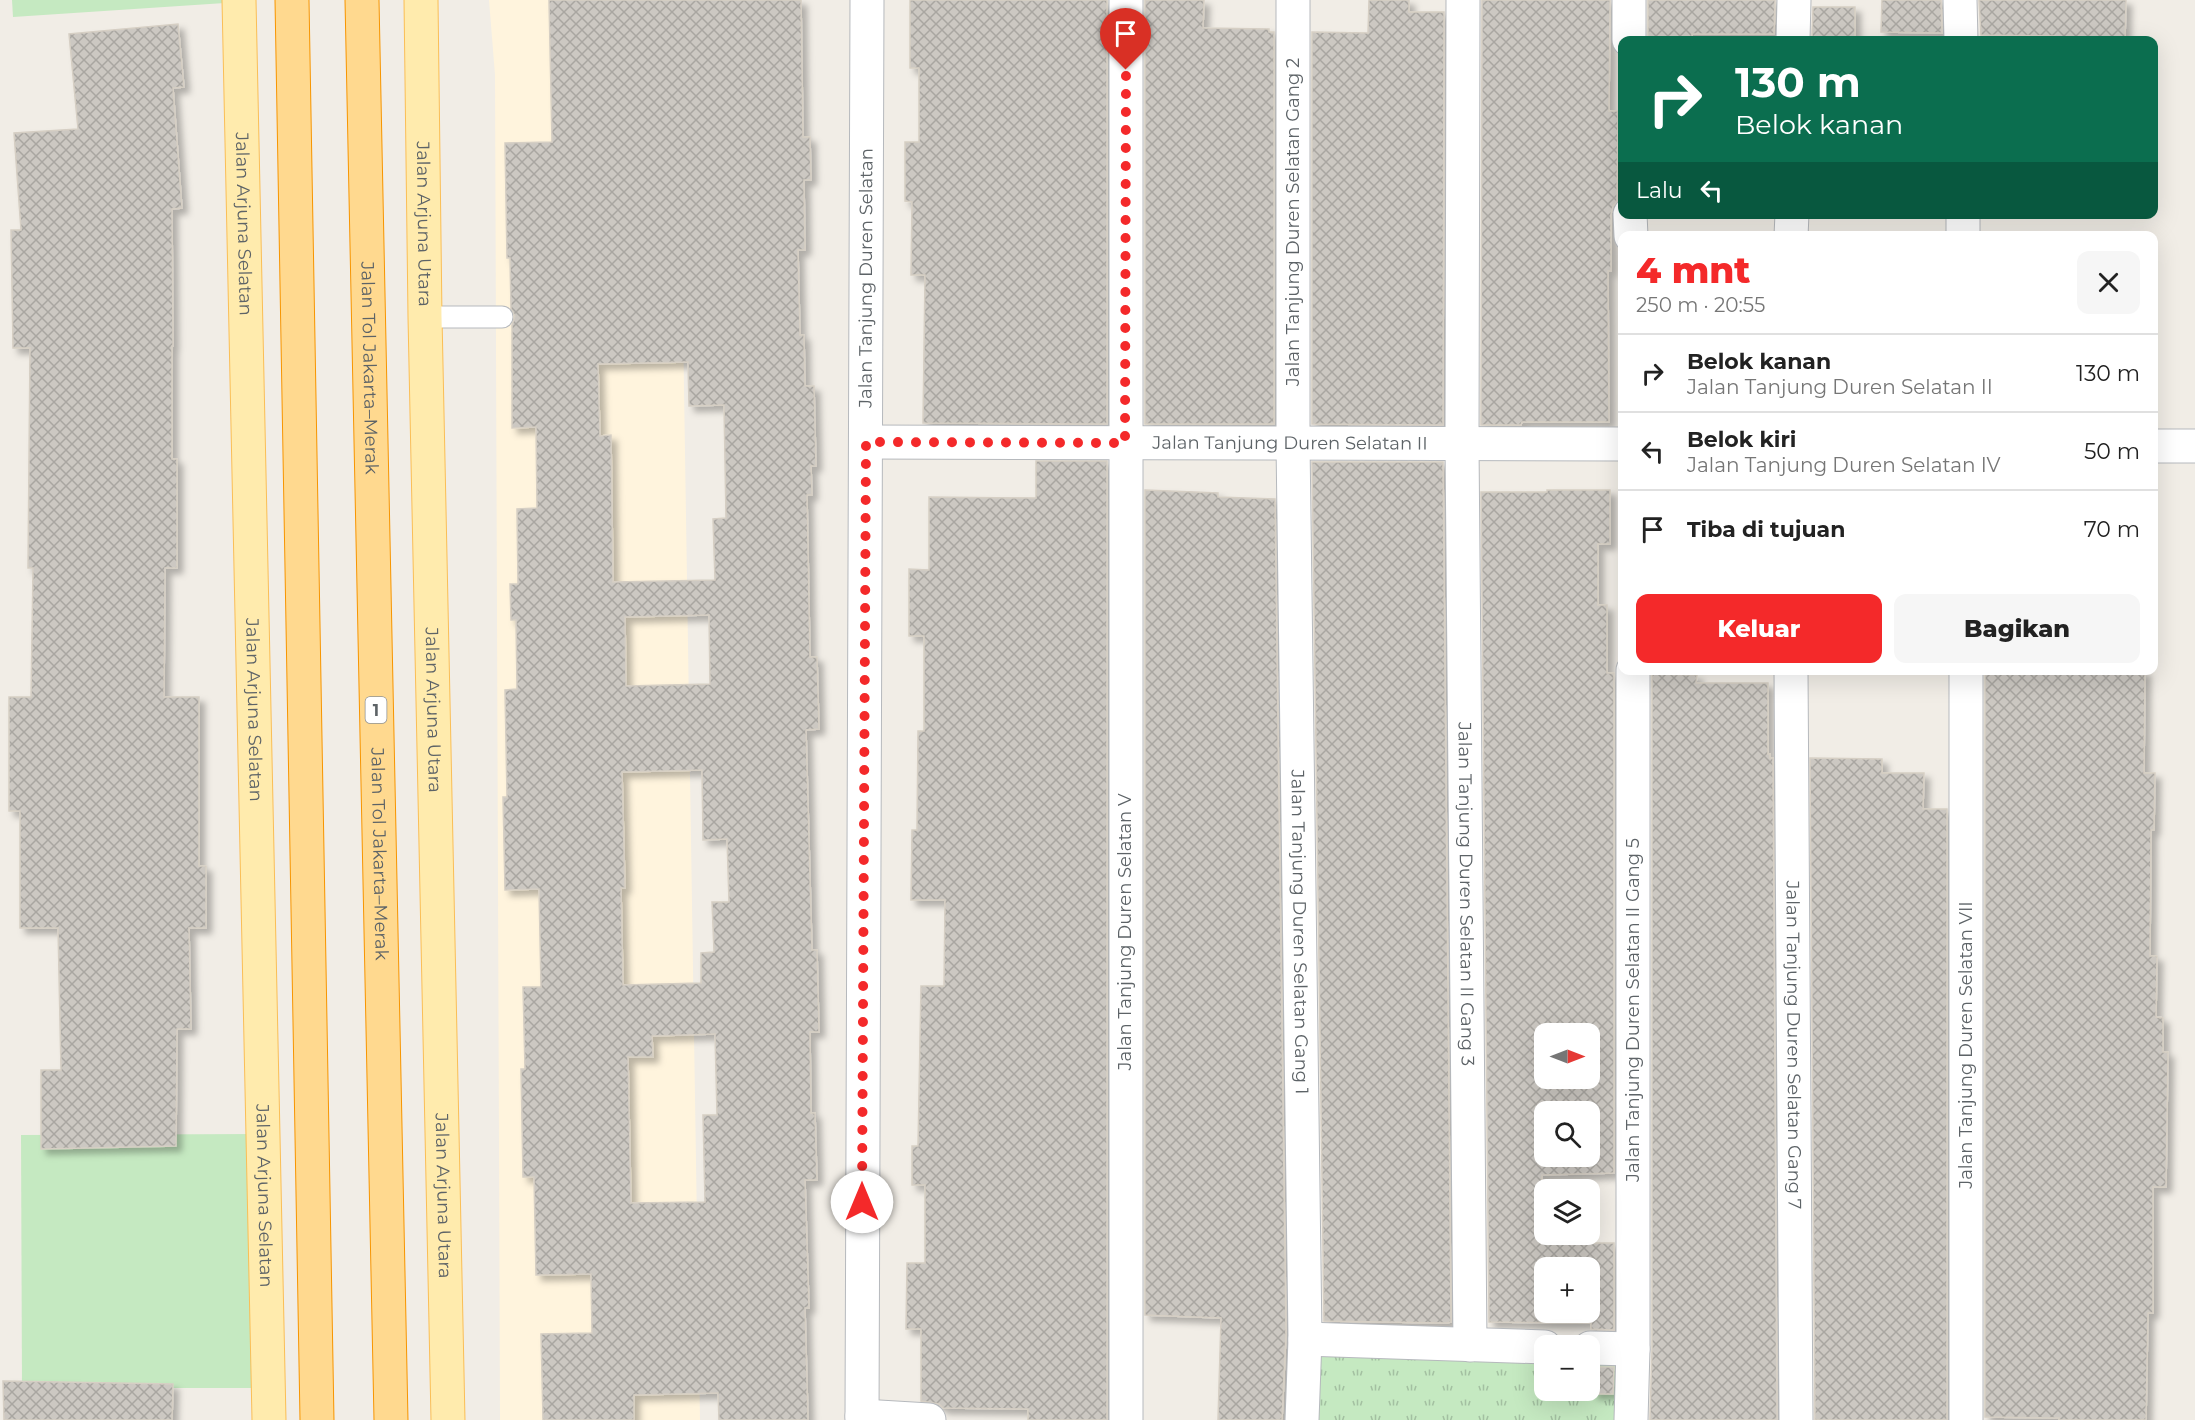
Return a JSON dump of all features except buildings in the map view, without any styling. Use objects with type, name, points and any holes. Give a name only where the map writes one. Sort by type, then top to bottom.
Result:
[{"type":"highway","points":[[292,0],[317,1420]]},
{"type":"highway","name":"Jalan Tol Jakarta–Merak","points":[[362,0],[391,1420]]},
{"type":"main road","name":"Jalan Arjuna Selatan","points":[[239,0],[268,1420]]},
{"type":"main road","name":"Jalan Arjuna Utara","points":[[421,0],[425,317],[448,1420]]},
{"type":"street","name":"Jalan Tanjung Duren Selatan","points":[[862,1418],[867,0]]},
{"type":"street","name":"Jalan Tanjung Duren Selatan V","points":[[1126,0],[1126,1420]]},
{"type":"street","name":"Jalan Tanjung Duren Selatan Gang 2","points":[[1293,0],[1293,443]]},
{"type":"street","points":[[1462,444],[1463,0]]},
{"type":"street","points":[[1629,0],[1629,36]]},
{"type":"street","points":[[1793,36],[1794,0]]},
{"type":"street","points":[[1960,0],[1960,36]]},
{"type":"street","name":"Jalan Tanjung Duren Selatan II","points":[[866,442],[1618,444]]},
{"type":"street","name":"Jalan Tanjung Duren Selatan Gang 1","points":[[1293,443],[1305,1339],[1302,1420]]},
{"type":"street","name":"Jalan Tanjung Duren Selatan II Gang 3","points":[[1462,444],[1470,1345]]},
{"type":"street","points":[[2158,446],[2195,446]]},
{"type":"street","name":"Jalan Tanjung Duren Selatan II Gang 5","points":[[1633,675],[1633,1349]]},
{"type":"street","name":"Jalan Tanjung Duren Selatan Gang 7","points":[[1791,675],[1796,1420]]},
{"type":"street","name":"Jalan Tanjung Duren Selatan VII","points":[[1966,675],[1966,1420]]},
{"type":"street","points":[[1305,1339],[1534,1347]]},
{"type":"street","points":[[1600,1348],[1633,1349],[1631,1420]]},
{"type":"street","points":[[862,1418],[929,1420]]},
{"type":"lane","points":[[425,317],[502,317]]},
{"type":"shaded area","points":[[489,0],[678,0],[700,1420],[500,1420],[495,75]]},
{"type":"green space","points":[[12,0],[239,0],[240,2],[13,17]]},
{"type":"green space","points":[[256,1134],[257,1388],[22,1388],[21,1135]]},
{"type":"green space","points":[[1309,1344],[1534,1351],[1534,1401],[1600,1401],[1600,1353],[1628,1354],[1628,1420],[1309,1420]]},
{"type":"route","points":[[862,1202],[866,442],[1125,443],[1126,70]]}]
